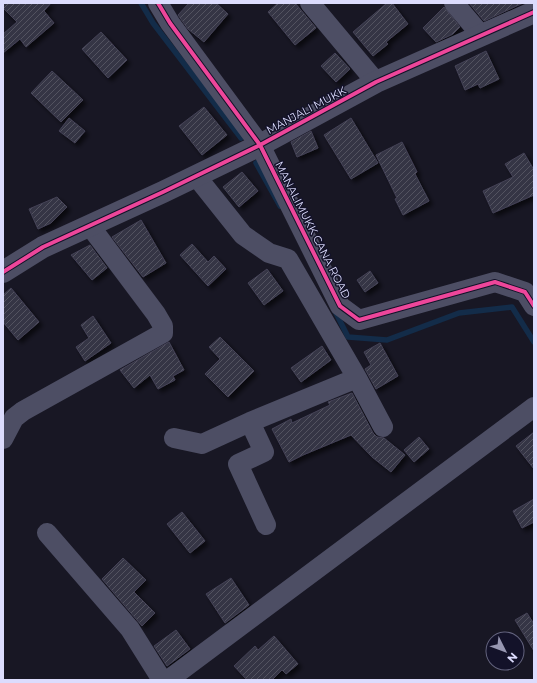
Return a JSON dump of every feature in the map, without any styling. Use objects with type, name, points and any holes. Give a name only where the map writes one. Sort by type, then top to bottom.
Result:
[{"type":"street","points":[[158,3],[170,23],[260,145]]},
{"type":"street","points":[[310,3],[376,82]]},
{"type":"street","points":[[454,3],[481,35]]},
{"type":"street","name":"MANJALI MUKK","points":[[3,272],[43,247],[260,145],[376,82],[534,12]]},
{"type":"street","name":"MANALIMUKK CANA ROAD","points":[[260,145],[340,306],[359,320],[495,282],[525,292],[534,306]]},
{"type":"street","points":[[196,176],[243,235],[269,253],[288,259],[383,427]]},
{"type":"street","points":[[3,439],[9,414],[23,411],[163,333],[164,326],[156,314],[90,226]]},
{"type":"street","points":[[174,438],[202,444],[250,422],[356,378]]},
{"type":"street","points":[[168,680],[534,407]]},
{"type":"street","points":[[250,422],[264,452],[238,464],[266,525]]},
{"type":"street","points":[[47,533],[130,629],[162,680]]},
{"type":"building","points":[[3,3],[51,3],[44,11],[54,23],[26,47],[20,39],[3,53],[3,34],[17,22],[3,8]]},
{"type":"building","points":[[189,3],[216,3],[228,14],[204,42],[188,29],[178,15]]},
{"type":"building","points":[[278,3],[295,3],[316,28],[295,45],[268,12]]},
{"type":"building","points":[[387,3],[392,3],[408,24],[386,42],[388,44],[373,56],[353,32]]},
{"type":"building","points":[[469,3],[523,3],[484,21]]},
{"type":"building","points":[[444,7],[460,27],[453,34],[436,42],[423,28]]},
{"type":"building","points":[[101,32],[127,60],[108,78],[82,49]]},
{"type":"building","points":[[486,51],[499,79],[480,88],[478,84],[465,90],[455,66]]},
{"type":"building","points":[[335,53],[350,69],[336,82],[321,66]]},
{"type":"building","points":[[52,71],[83,100],[61,122],[31,93]]},
{"type":"building","points":[[204,107],[227,135],[202,155],[179,126]]},
{"type":"building","points":[[69,118],[85,131],[75,143],[59,131]]},
{"type":"building","points":[[351,118],[378,163],[351,179],[324,135]]},
{"type":"building","points":[[311,131],[318,148],[297,157],[291,142]]},
{"type":"building","points":[[402,142],[417,172],[415,174],[429,201],[403,215],[395,199],[397,198],[376,155]]},
{"type":"building","points":[[524,153],[534,170],[534,195],[493,213],[483,191],[513,177],[505,164]]},
{"type":"building","points":[[242,172],[258,191],[239,207],[223,187]]},
{"type":"building","points":[[57,197],[67,207],[51,223],[38,229],[29,209]]},
{"type":"building","points":[[141,220],[166,263],[143,277],[112,237]]},
{"type":"building","points":[[192,244],[208,262],[214,256],[226,269],[208,286],[180,255]]},
{"type":"building","points":[[90,245],[107,268],[92,280],[71,255]]},
{"type":"building","points":[[267,269],[283,291],[264,305],[248,283]]},
{"type":"building","points":[[370,271],[378,283],[365,292],[357,280]]},
{"type":"building","points":[[11,288],[39,322],[18,340],[3,322],[3,295]]},
{"type":"building","points":[[93,316],[111,343],[85,361],[76,347],[89,338],[81,325]]},
{"type":"building","points":[[220,337],[254,371],[228,397],[205,374],[220,359],[209,347]]},
{"type":"building","points":[[169,342],[184,370],[173,376],[175,380],[158,389],[150,375],[134,388],[120,370]]},
{"type":"building","points":[[380,343],[398,376],[376,389],[365,369],[371,365],[364,352]]},
{"type":"building","points":[[322,346],[331,360],[301,382],[291,368]]},
{"type":"building","points":[[352,393],[373,433],[377,437],[384,438],[405,455],[391,472],[372,457],[351,435],[289,462],[272,429],[291,419],[292,423],[330,405],[328,402]]},
{"type":"building","points":[[534,432],[534,469],[516,446]]},
{"type":"building","points":[[419,437],[429,449],[414,462],[404,450]]},
{"type":"building","points":[[534,499],[534,522],[522,528],[513,511]]},
{"type":"building","points":[[182,512],[205,541],[190,553],[167,524]]},
{"type":"building","points":[[123,558],[146,580],[134,592],[155,613],[142,626],[102,579]]},
{"type":"building","points":[[231,578],[249,605],[225,623],[206,594]]},
{"type":"building","points":[[527,613],[534,624],[534,651],[525,636],[525,631],[522,631],[515,620]]},
{"type":"building","points":[[176,630],[190,649],[167,666],[154,646]]},
{"type":"building","points":[[274,636],[298,664],[286,674],[282,670],[272,680],[247,680],[234,666],[255,646],[258,650]]},
{"type":"waterway","points":[[141,3],[153,23],[241,138]]},
{"type":"waterway","points":[[256,163],[280,206]]},
{"type":"waterway","points":[[335,311],[348,337],[387,340],[459,313],[512,307],[534,342]]},
{"type":"cycle path","points":[[158,3],[170,23],[260,145],[340,306],[359,320],[495,282],[525,292],[534,306]]},
{"type":"cycle path","points":[[3,272],[43,247],[163,192],[260,145],[376,82],[534,12]]}]
